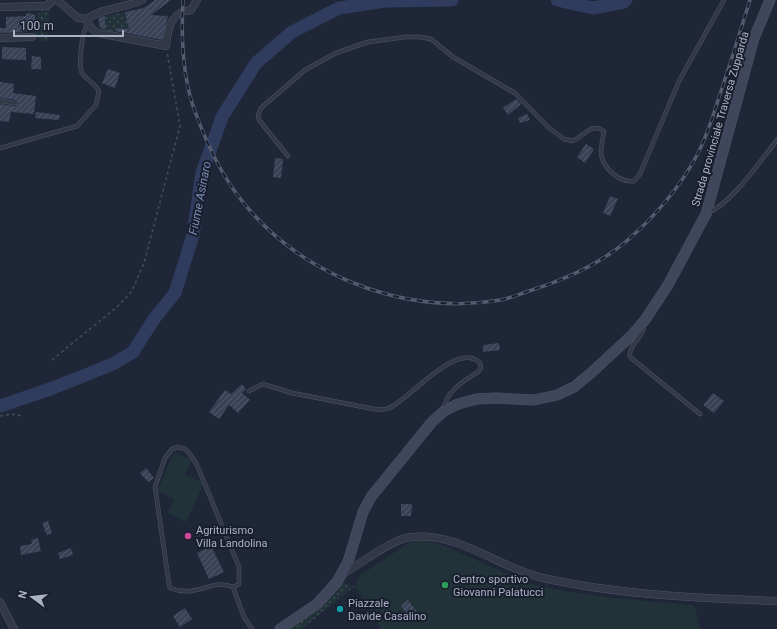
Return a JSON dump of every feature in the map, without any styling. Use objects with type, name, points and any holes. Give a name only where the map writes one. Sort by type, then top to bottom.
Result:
[{"type":"main road","name":"Strada provinciale Traversa Zupparda","points":[[280,629],[317,604],[343,574],[353,548],[363,512],[370,497],[431,423],[444,411],[458,404],[477,400],[495,398],[534,400],[557,395],[574,387],[591,373],[632,336],[645,320],[668,285],[706,214],[754,38],[770,0]]},
{"type":"street","points":[[0,7],[46,6],[55,0],[78,18],[87,21],[91,28],[98,32],[166,46],[170,23],[174,17],[191,10],[197,0]]},
{"type":"street","points":[[87,21],[95,13],[132,5],[142,0]]},
{"type":"street","points":[[0,38],[32,37]]},
{"type":"street","points":[[343,574],[393,544],[410,537],[420,536],[450,541],[529,574],[593,587],[706,599],[777,601]]},
{"type":"street","points":[[0,602],[14,629]]},
{"type":"lane","points":[[288,156],[259,120],[258,115],[261,108],[305,70],[336,53],[368,42],[404,37],[420,37],[431,39],[453,57],[515,93],[525,101],[529,109],[564,139],[573,141],[580,138],[586,131],[593,128],[600,128],[604,131],[601,151],[602,160],[608,169],[621,179],[628,182],[634,181],[640,174],[679,81],[724,0]]},
{"type":"lane","points":[[0,148],[77,126],[96,105],[99,92],[96,86],[84,75],[81,68],[83,32],[87,21]]},
{"type":"lane","points":[[0,101],[15,103]]},
{"type":"lane","points":[[706,214],[717,209],[748,177],[777,140]]},
{"type":"lane","points":[[645,320],[644,331],[631,348],[630,357],[700,414]]},
{"type":"lane","points":[[249,391],[263,384],[292,393],[374,410],[382,410],[404,399],[435,372],[449,364],[462,359],[471,358],[477,360],[480,363],[481,368],[478,372],[451,392],[444,402],[444,411]]},
{"type":"lane","points":[[178,447],[185,449],[197,465],[239,567],[239,584],[233,587],[215,585],[189,593],[170,588],[155,487],[165,458],[172,449],[178,447]]},
{"type":"lane","points":[[233,587],[244,617],[252,629]]},
{"type":"path","points":[[52,360],[118,306],[132,291],[144,263],[180,126],[166,46]]},
{"type":"path","points":[[0,416],[11,414],[22,416]]},
{"type":"shaded area","points":[[50,8],[47,41],[40,41],[39,37],[34,33],[39,11]]},
{"type":"shaded area","points":[[125,12],[130,30],[116,28],[115,34],[104,32],[105,16]]},
{"type":"shaded area","points":[[174,452],[192,460],[185,475],[204,483],[186,522],[168,513],[174,499],[157,491]]},
{"type":"shaded area","name":"Centro sportivo Giovanni Palatucci","points":[[423,541],[440,544],[528,583],[548,588],[631,600],[694,605],[700,629],[381,629],[355,586],[359,576],[410,542]]},
{"type":"shaded area","points":[[341,583],[355,586],[302,629],[289,629],[317,608]]},
{"type":"water","points":[[211,526],[214,533],[203,538],[201,535],[196,537],[194,534]]},
{"type":"building","points":[[155,0],[171,0],[151,15],[168,16],[162,40],[115,31],[116,28],[129,29],[125,12],[144,8]]},
{"type":"building","points":[[27,13],[36,15],[32,31],[27,30],[27,32],[0,33],[0,28],[6,28],[6,17],[26,16]]},
{"type":"building","points":[[105,16],[105,29],[100,28],[98,18]]},
{"type":"building","points":[[2,47],[26,48],[26,60],[2,59]]},
{"type":"building","points":[[32,56],[41,57],[41,69],[31,69]]},
{"type":"building","points":[[108,69],[120,73],[115,88],[102,83]]},
{"type":"building","points":[[0,82],[14,84],[13,93],[36,96],[34,114],[11,112],[9,122],[0,121],[0,104],[15,106],[18,103],[16,100],[0,98]]},
{"type":"building","points":[[516,99],[521,104],[508,115],[503,108]]},
{"type":"building","points":[[36,112],[60,115],[59,120],[35,118]]},
{"type":"building","points":[[527,114],[530,120],[520,123],[518,118]]},
{"type":"building","points":[[586,144],[594,149],[585,163],[577,157]]},
{"type":"building","points":[[275,158],[283,159],[281,178],[273,177]]},
{"type":"building","points":[[610,196],[618,199],[610,216],[603,213]]},
{"type":"building","points":[[499,343],[500,350],[483,352],[483,345]]},
{"type":"building","points":[[242,384],[246,389],[242,393],[250,400],[238,413],[229,405],[219,419],[209,412],[225,390],[231,394]]},
{"type":"building","points":[[713,393],[724,401],[714,413],[703,405]]},
{"type":"building","points":[[146,468],[154,478],[148,482],[140,473]]},
{"type":"building","points":[[401,504],[412,504],[411,516],[401,516]]},
{"type":"building","points":[[48,521],[52,533],[47,535],[42,523]]},
{"type":"building","points":[[38,538],[41,551],[21,555],[20,546],[32,544],[31,540]]},
{"type":"building","points":[[211,546],[224,572],[209,579],[197,553]]},
{"type":"building","points":[[71,548],[73,555],[60,559],[58,553]]},
{"type":"building","points":[[408,600],[417,612],[409,617],[401,606]]},
{"type":"building","points":[[185,608],[192,619],[180,627],[173,616]]},
{"type":"waterway","name":"Fiume Asinaro","points":[[0,406],[53,388],[113,364],[133,352],[154,319],[175,293],[193,235],[202,173],[222,117],[256,63],[292,32],[339,8],[386,1],[452,0]]},
{"type":"waterway","name":"Fiume Asinaro","points":[[557,0],[593,8],[624,2],[626,0]]},
{"type":"railway","points":[[183,0],[182,28],[185,72],[191,101],[207,141],[227,180],[253,214],[277,238],[305,258],[335,275],[366,288],[399,297],[433,302],[467,303],[509,298],[558,281],[583,270],[618,248],[639,230],[657,211],[682,180],[703,142],[750,0]]},
{"type":"place","name":"Agriturismo Villa Landolina","points":[[188,536]]},
{"type":"place","name":"Centro sportivo Giovanni Palatucci","points":[[445,585]]},
{"type":"place","name":"Piazzale Davide Casalino","points":[[340,609]]}]
